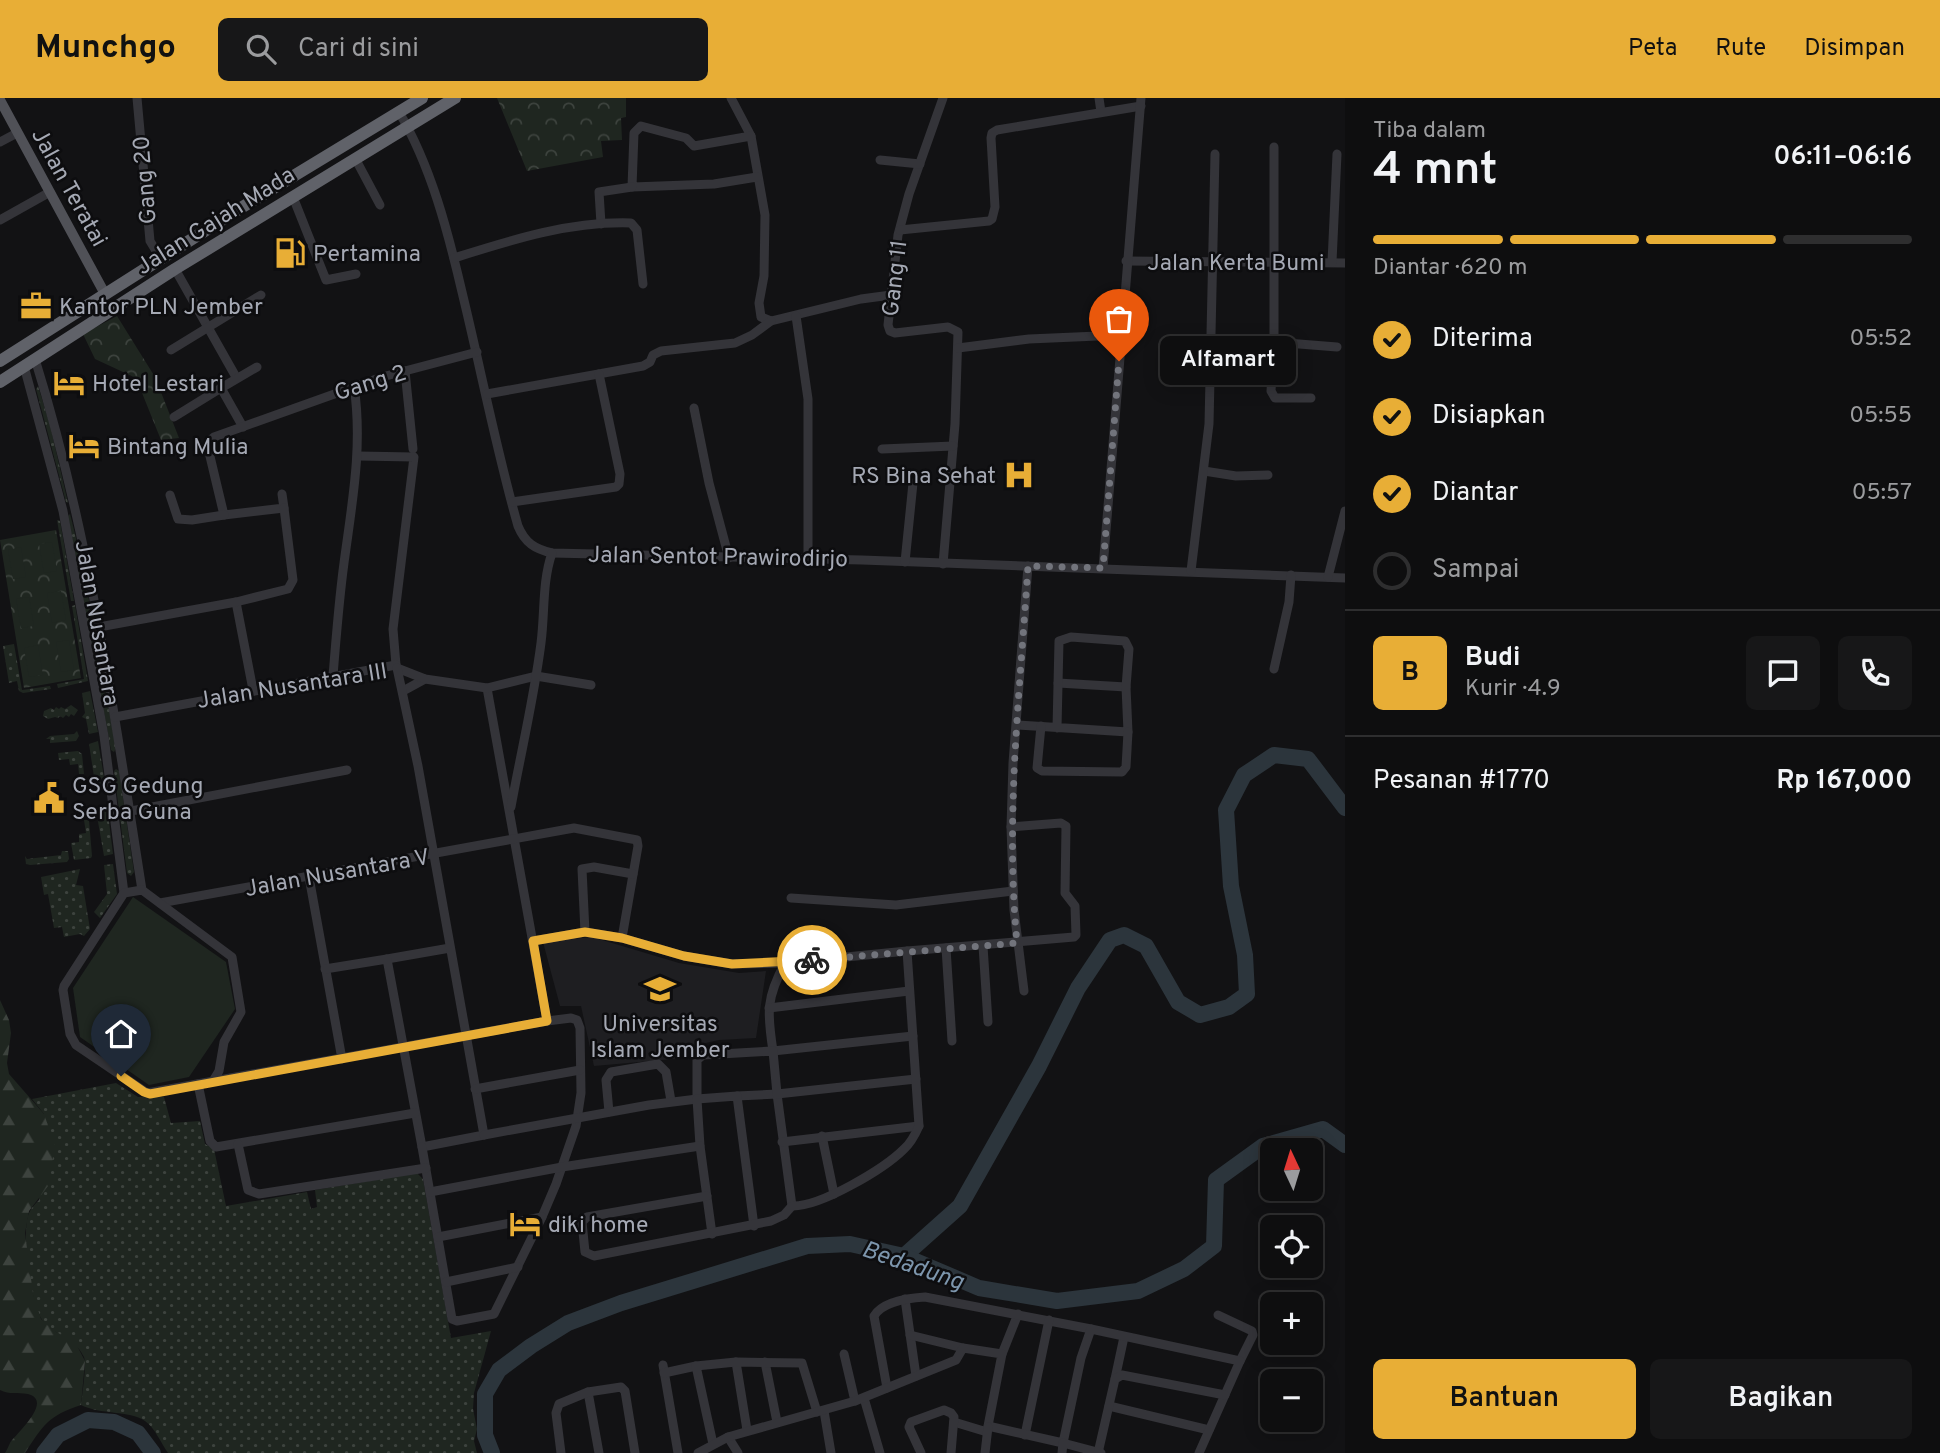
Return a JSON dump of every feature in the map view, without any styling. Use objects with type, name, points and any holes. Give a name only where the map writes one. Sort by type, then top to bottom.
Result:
[{"type":"highway","name":"Jalan Gajah Mada","points":[[0,361],[317,160],[422,98]]},
{"type":"highway","name":"Jalan Gajah Mada","points":[[0,382],[175,269],[455,98]]},
{"type":"main road","name":"Jalan Teratai","points":[[0,100],[104,294]]},
{"type":"street","name":"Gang 20","points":[[137,98],[150,241],[161,259]]},
{"type":"street","points":[[731,98],[751,136],[765,215],[764,276],[759,303],[761,317],[771,321]]},
{"type":"street","name":"Gang 11","points":[[943,98],[900,230],[888,325],[890,331],[895,333],[948,327],[958,332],[958,348]]},
{"type":"street","points":[[1099,98],[1101,112]]},
{"type":"street","points":[[900,230],[989,222],[992,219],[995,208],[991,138],[994,131],[1141,102],[1103,568]]},
{"type":"street","points":[[399,112],[438,205],[454,258],[521,533],[526,541],[539,550],[546,571]]},
{"type":"street","points":[[632,187],[634,133],[640,125],[686,138],[696,146],[751,136]]},
{"type":"street","points":[[0,142],[17,133]]},
{"type":"street","points":[[1274,147],[1274,342],[1271,391],[1275,398],[1311,398]]},
{"type":"street","points":[[1191,572],[1209,424],[1215,154]]},
{"type":"street","points":[[1332,262],[1337,154]]},
{"type":"street","points":[[355,158],[380,205]]},
{"type":"street","points":[[880,160],[920,164]]},
{"type":"street","points":[[601,224],[600,191],[714,184],[757,177]]},
{"type":"street","points":[[0,220],[50,192]]},
{"type":"street","points":[[293,197],[326,280],[356,274]]},
{"type":"street","points":[[454,258],[529,235],[601,224],[627,223],[635,227],[643,284]]},
{"type":"street","name":"Jalan Kerta Bumi","points":[[1126,261],[1345,263]]},
{"type":"street","points":[[175,269],[236,377]]},
{"type":"street","points":[[171,350],[261,295]]},
{"type":"street","points":[[486,394],[643,366],[661,351],[735,342],[771,321],[860,299],[891,295]]},
{"type":"street","points":[[796,316],[808,399],[808,558]]},
{"type":"street","points":[[943,564],[958,348],[1029,339],[1121,335]]},
{"type":"street","points":[[1274,342],[1337,347]]},
{"type":"street","name":"Gang 2","points":[[224,515],[208,444],[214,437],[354,386],[477,352]]},
{"type":"street","name":"Jalan Nusantara","points":[[35,359],[76,508],[122,757],[142,890]]},
{"type":"street","name":"Jalan Nusantara","points":[[24,366],[63,510],[108,760],[124,893]]},
{"type":"street","points":[[174,417],[236,377],[257,367]]},
{"type":"street","points":[[405,371],[413,449]]},
{"type":"street","points":[[512,502],[616,487],[619,484],[619,468],[599,374]]},
{"type":"street","points":[[332,676],[358,456],[359,418],[354,386]]},
{"type":"street","points":[[221,388],[243,427]]},
{"type":"street","points":[[694,408],[709,483],[729,558]]},
{"type":"street","points":[[882,449],[953,446]]},
{"type":"street","points":[[358,456],[414,457],[393,629],[396,667],[403,691],[484,1135]]},
{"type":"street","points":[[1204,471],[1268,475]]},
{"type":"street","points":[[905,562],[913,483]]},
{"type":"street","points":[[99,627],[284,592],[292,586],[293,580],[282,494]]},
{"type":"street","points":[[170,495],[178,519],[192,520],[284,508]]},
{"type":"street","points":[[1328,578],[1345,511]]},
{"type":"street","name":"Jalan Sentot Prawirodirjo","points":[[539,550],[552,553],[808,558],[1345,578]]},
{"type":"street","points":[[510,812],[536,677],[542,639],[546,571],[552,553]]},
{"type":"street","points":[[1024,991],[1017,943],[1011,827],[1013,763],[1018,725],[1028,566]]},
{"type":"street","points":[[1274,669],[1289,602],[1291,575]]},
{"type":"street","points":[[236,602],[253,690]]},
{"type":"street","points":[[1041,726],[1037,768],[1042,771],[1122,772],[1126,767],[1128,732],[1126,687],[1129,649],[1122,639],[1067,638],[1057,645],[1057,728]]},
{"type":"street","name":"Jalan Nusantara III","points":[[115,717],[253,690],[396,667],[425,679],[487,688],[536,677],[591,685]]},
{"type":"street","points":[[403,691],[425,679]]},
{"type":"street","points":[[1058,683],[1126,687]]},
{"type":"street","points":[[487,688],[547,1021]]},
{"type":"street","points":[[1018,725],[1128,732]]},
{"type":"street","points":[[108,760],[122,757]]},
{"type":"street","points":[[131,811],[347,770]]},
{"type":"street","points":[[533,941],[585,932],[622,938],[684,956],[732,964],[785,963],[1074,937],[1077,933],[1075,906],[1065,893],[1066,826],[1061,823],[1011,827]]},
{"type":"street","name":"Jalan Nusantara V","points":[[160,903],[574,828],[637,839],[633,874]]},
{"type":"street","points":[[585,932],[582,869],[594,867],[633,874],[622,938]]},
{"type":"street","points":[[309,877],[342,1059]]},
{"type":"street","points":[[213,1081],[219,1071],[224,1042],[242,1012],[231,955],[142,890],[124,893],[64,986],[71,1038],[76,1045],[147,1093],[213,1081],[342,1059],[403,1048],[466,1037],[547,1021],[571,1018],[577,1020],[580,1028],[581,1093],[578,1119],[542,1217],[496,1311],[489,1316],[454,1321],[451,1317],[426,1168],[415,1113],[403,1048],[387,958]]},
{"type":"street","points":[[791,898],[896,905],[1013,891]]},
{"type":"street","points":[[983,946],[988,1023]]},
{"type":"street","points":[[325,969],[450,948]]},
{"type":"street","points":[[946,948],[952,1041]]},
{"type":"street","points":[[707,1196],[587,1217],[582,1225],[585,1252],[590,1255],[754,1226],[784,1215],[792,1206],[811,1205],[834,1194],[898,1156],[913,1139],[919,1126],[907,951]]},
{"type":"street","points":[[785,963],[772,988],[769,1008],[782,1142],[792,1206]]},
{"type":"street","points":[[769,1008],[909,991]]},
{"type":"street","points":[[712,1234],[700,1146],[697,1058],[702,1055],[773,1051],[913,1036]]},
{"type":"street","points":[[609,1112],[606,1080],[611,1072],[658,1064],[666,1072],[671,1101]]},
{"type":"street","points":[[475,1089],[580,1070]]},
{"type":"street","points":[[422,1147],[671,1101],[777,1094],[916,1079]]},
{"type":"street","points":[[198,1084],[211,1144],[216,1147],[415,1113]]},
{"type":"street","points":[[737,1096],[754,1226]]},
{"type":"street","points":[[782,1142],[919,1126]]},
{"type":"street","points":[[822,1136],[834,1194]]},
{"type":"street","points":[[238,1144],[248,1190],[258,1195],[426,1168]]},
{"type":"street","points":[[430,1192],[562,1167],[700,1146]]},
{"type":"street","points":[[438,1237],[542,1217]]},
{"type":"street","points":[[446,1282],[518,1268]]},
{"type":"street","points":[[887,1388],[874,1316],[877,1311],[905,1299],[925,1297],[1049,1320],[1240,1361]]},
{"type":"street","points":[[905,1299],[916,1376]]},
{"type":"street","points":[[985,1453],[1002,1354],[1018,1314]]},
{"type":"street","points":[[1199,1453],[1253,1335],[1252,1331],[1218,1315]]},
{"type":"street","points":[[1025,1435],[1049,1320]]},
{"type":"street","points":[[1063,1448],[1081,1358],[1091,1329]]},
{"type":"street","points":[[910,1335],[1002,1354]]},
{"type":"street","points":[[954,1422],[1025,1435],[1063,1448],[1099,1453],[1124,1336]]},
{"type":"street","points":[[698,1453],[747,1430],[820,1411],[887,1388],[956,1360],[963,1348]]},
{"type":"street","points":[[844,1354],[880,1453]]},
{"type":"street","points":[[736,1362],[747,1430]]},
{"type":"street","points":[[678,1453],[664,1369],[736,1362],[802,1363],[820,1411],[831,1453]]},
{"type":"street","points":[[765,1362],[778,1422]]},
{"type":"street","points":[[696,1366],[713,1444]]},
{"type":"street","points":[[1115,1380],[1122,1375],[1225,1395]]},
{"type":"street","points":[[561,1453],[556,1409],[561,1402],[588,1392],[623,1389],[635,1453]]},
{"type":"street","points":[[588,1392],[599,1453]]},
{"type":"street","points":[[1109,1406],[1209,1430]]},
{"type":"street","points":[[921,1453],[909,1427],[912,1420],[944,1410],[951,1413],[954,1422],[951,1453]]},
{"type":"street","points":[[728,1437],[738,1453]]},
{"type":"shaded area","name":"Universitas Islam Jember","points":[[592,937],[679,963],[739,973],[766,971],[756,1038],[719,1040],[688,1047],[674,1059],[594,1066],[581,1006],[560,1006],[543,942]]},
{"type":"green space","points":[[497,98],[626,98],[626,117],[621,118],[622,140],[601,141],[603,157],[527,171]]},
{"type":"green space","points":[[117,316],[155,377],[179,438],[161,440],[136,378],[95,359],[83,334]]},
{"type":"green space","points":[[38,386],[50,425],[68,503],[36,389]]},
{"type":"green space","points":[[70,514],[82,562],[116,748],[114,752],[111,750],[68,516]]},
{"type":"green space","points":[[57,520],[60,521],[74,601],[71,601]]},
{"type":"green space","points":[[56,530],[81,678],[24,688],[0,540]]},
{"type":"green space","points":[[52,542],[57,571],[44,573],[39,544]]},
{"type":"green space","points":[[21,547],[26,577],[13,579],[8,550]]},
{"type":"green space","points":[[61,591],[66,620],[52,623],[47,593]]},
{"type":"green space","points":[[29,597],[34,626],[21,628],[16,599]]},
{"type":"green space","points":[[75,605],[88,681],[58,688],[57,684],[84,679],[72,606]]},
{"type":"green space","points":[[69,640],[74,670],[61,672],[56,642]]},
{"type":"green space","points":[[14,644],[22,690],[50,686],[51,689],[23,693],[19,691],[17,681],[9,683],[3,646]]},
{"type":"green space","points":[[38,645],[43,675],[29,677],[24,648]]},
{"type":"green space","points":[[90,691],[98,732],[89,734],[86,719],[82,717],[85,713],[82,693]]},
{"type":"green space","points":[[71,705],[78,710],[74,716],[71,714],[69,717],[66,715],[63,718],[60,716],[48,719],[43,716],[44,711],[51,708],[65,709]]},
{"type":"green space","points":[[77,731],[79,736],[76,741],[50,743],[50,739],[46,739],[50,736],[74,734]]},
{"type":"green space","points":[[98,741],[106,789],[96,790],[89,744]]},
{"type":"green space","points":[[78,751],[82,754],[84,774],[79,774],[78,764],[70,765],[69,759],[59,760],[58,753]]},
{"type":"green space","points":[[114,771],[119,771],[134,872],[131,876],[127,873]]},
{"type":"green space","points":[[107,805],[113,854],[104,856],[97,816],[98,806]]},
{"type":"green space","points":[[84,820],[89,820],[92,856],[74,860],[71,843],[79,842],[79,834],[86,833]]},
{"type":"green space","points":[[62,851],[68,851],[67,862],[26,864],[25,856],[27,859],[61,855]]},
{"type":"green space","points":[[113,864],[117,894],[100,918],[94,912],[107,894],[104,865]]},
{"type":"green space","points":[[80,869],[76,885],[83,886],[90,929],[84,936],[80,934],[64,937],[62,927],[54,928],[48,894],[44,895],[41,877]]},
{"type":"green space","points":[[133,897],[226,962],[235,1009],[189,1077],[149,1085],[80,1037],[73,988]]},
{"type":"green space","points":[[0,1000],[9,1020],[11,1033],[7,1063],[9,1074],[44,1114],[55,1146],[48,1186],[29,1211],[25,1233],[33,1294],[41,1319],[56,1332],[75,1342],[85,1361],[81,1405],[48,1422],[25,1453],[5,1453],[31,1418],[37,1403],[35,1398],[28,1394],[0,1390]]},
{"type":"green space","points":[[116,1083],[138,1097],[164,1097],[171,1123],[200,1121],[205,1144],[214,1149],[226,1206],[307,1192],[311,1209],[317,1207],[315,1190],[417,1173],[423,1179],[451,1338],[491,1331],[474,1393],[473,1409],[477,1429],[474,1441],[477,1453],[168,1453],[145,1421],[131,1415],[81,1405],[84,1357],[74,1344],[45,1324],[37,1309],[30,1282],[26,1250],[27,1222],[30,1211],[39,1200],[44,1114],[32,1099]]},
{"type":"waterway","points":[[904,1256],[960,1206],[1039,1066],[1078,988],[1110,940],[1124,935],[1146,946],[1178,1002],[1200,1015],[1229,1007],[1247,994],[1245,955],[1231,886],[1226,810],[1244,775],[1274,755],[1308,759],[1345,808]]},
{"type":"waterway","name":"Bedadung","points":[[492,1453],[485,1435],[485,1394],[499,1370],[568,1323],[621,1303],[807,1246],[850,1244],[904,1256],[979,1288],[1057,1301],[1138,1291],[1184,1269],[1214,1246],[1216,1180],[1263,1146],[1323,1129],[1345,1145]]},
{"type":"waterway","name":"Bedadung","points":[[44,1453],[58,1435],[88,1420],[114,1422],[138,1433],[153,1453]]},
{"type":"way so far","points":[[812,960],[1017,943],[1011,827],[1013,763],[1018,725],[1028,566],[1103,568],[1119,361]]},
{"type":"place","name":"Pertamina","points":[[290,253]]},
{"type":"place","name":"Kantor PLN Jember","points":[[36,306]]},
{"type":"place","name":"Alfamart","points":[[1119,361]]},
{"type":"place","name":"Hotel Lestari","points":[[69,383]]},
{"type":"place","name":"Bintang Mulia","points":[[84,446]]},
{"type":"place","name":"RS Bina Sehat","points":[[1019,475]]},
{"type":"place","name":"GSG Gedung Serba Guna","points":[[49,798]]},
{"type":"place","name":"Universitas Islam Jember","points":[[660,989]]},
{"type":"place","name":"diki home","points":[[525,1224]]},
{"type":"route","points":[[121,1076],[150,1094],[547,1021],[533,941],[585,932],[622,938],[684,956],[732,964],[812,960]]}]
